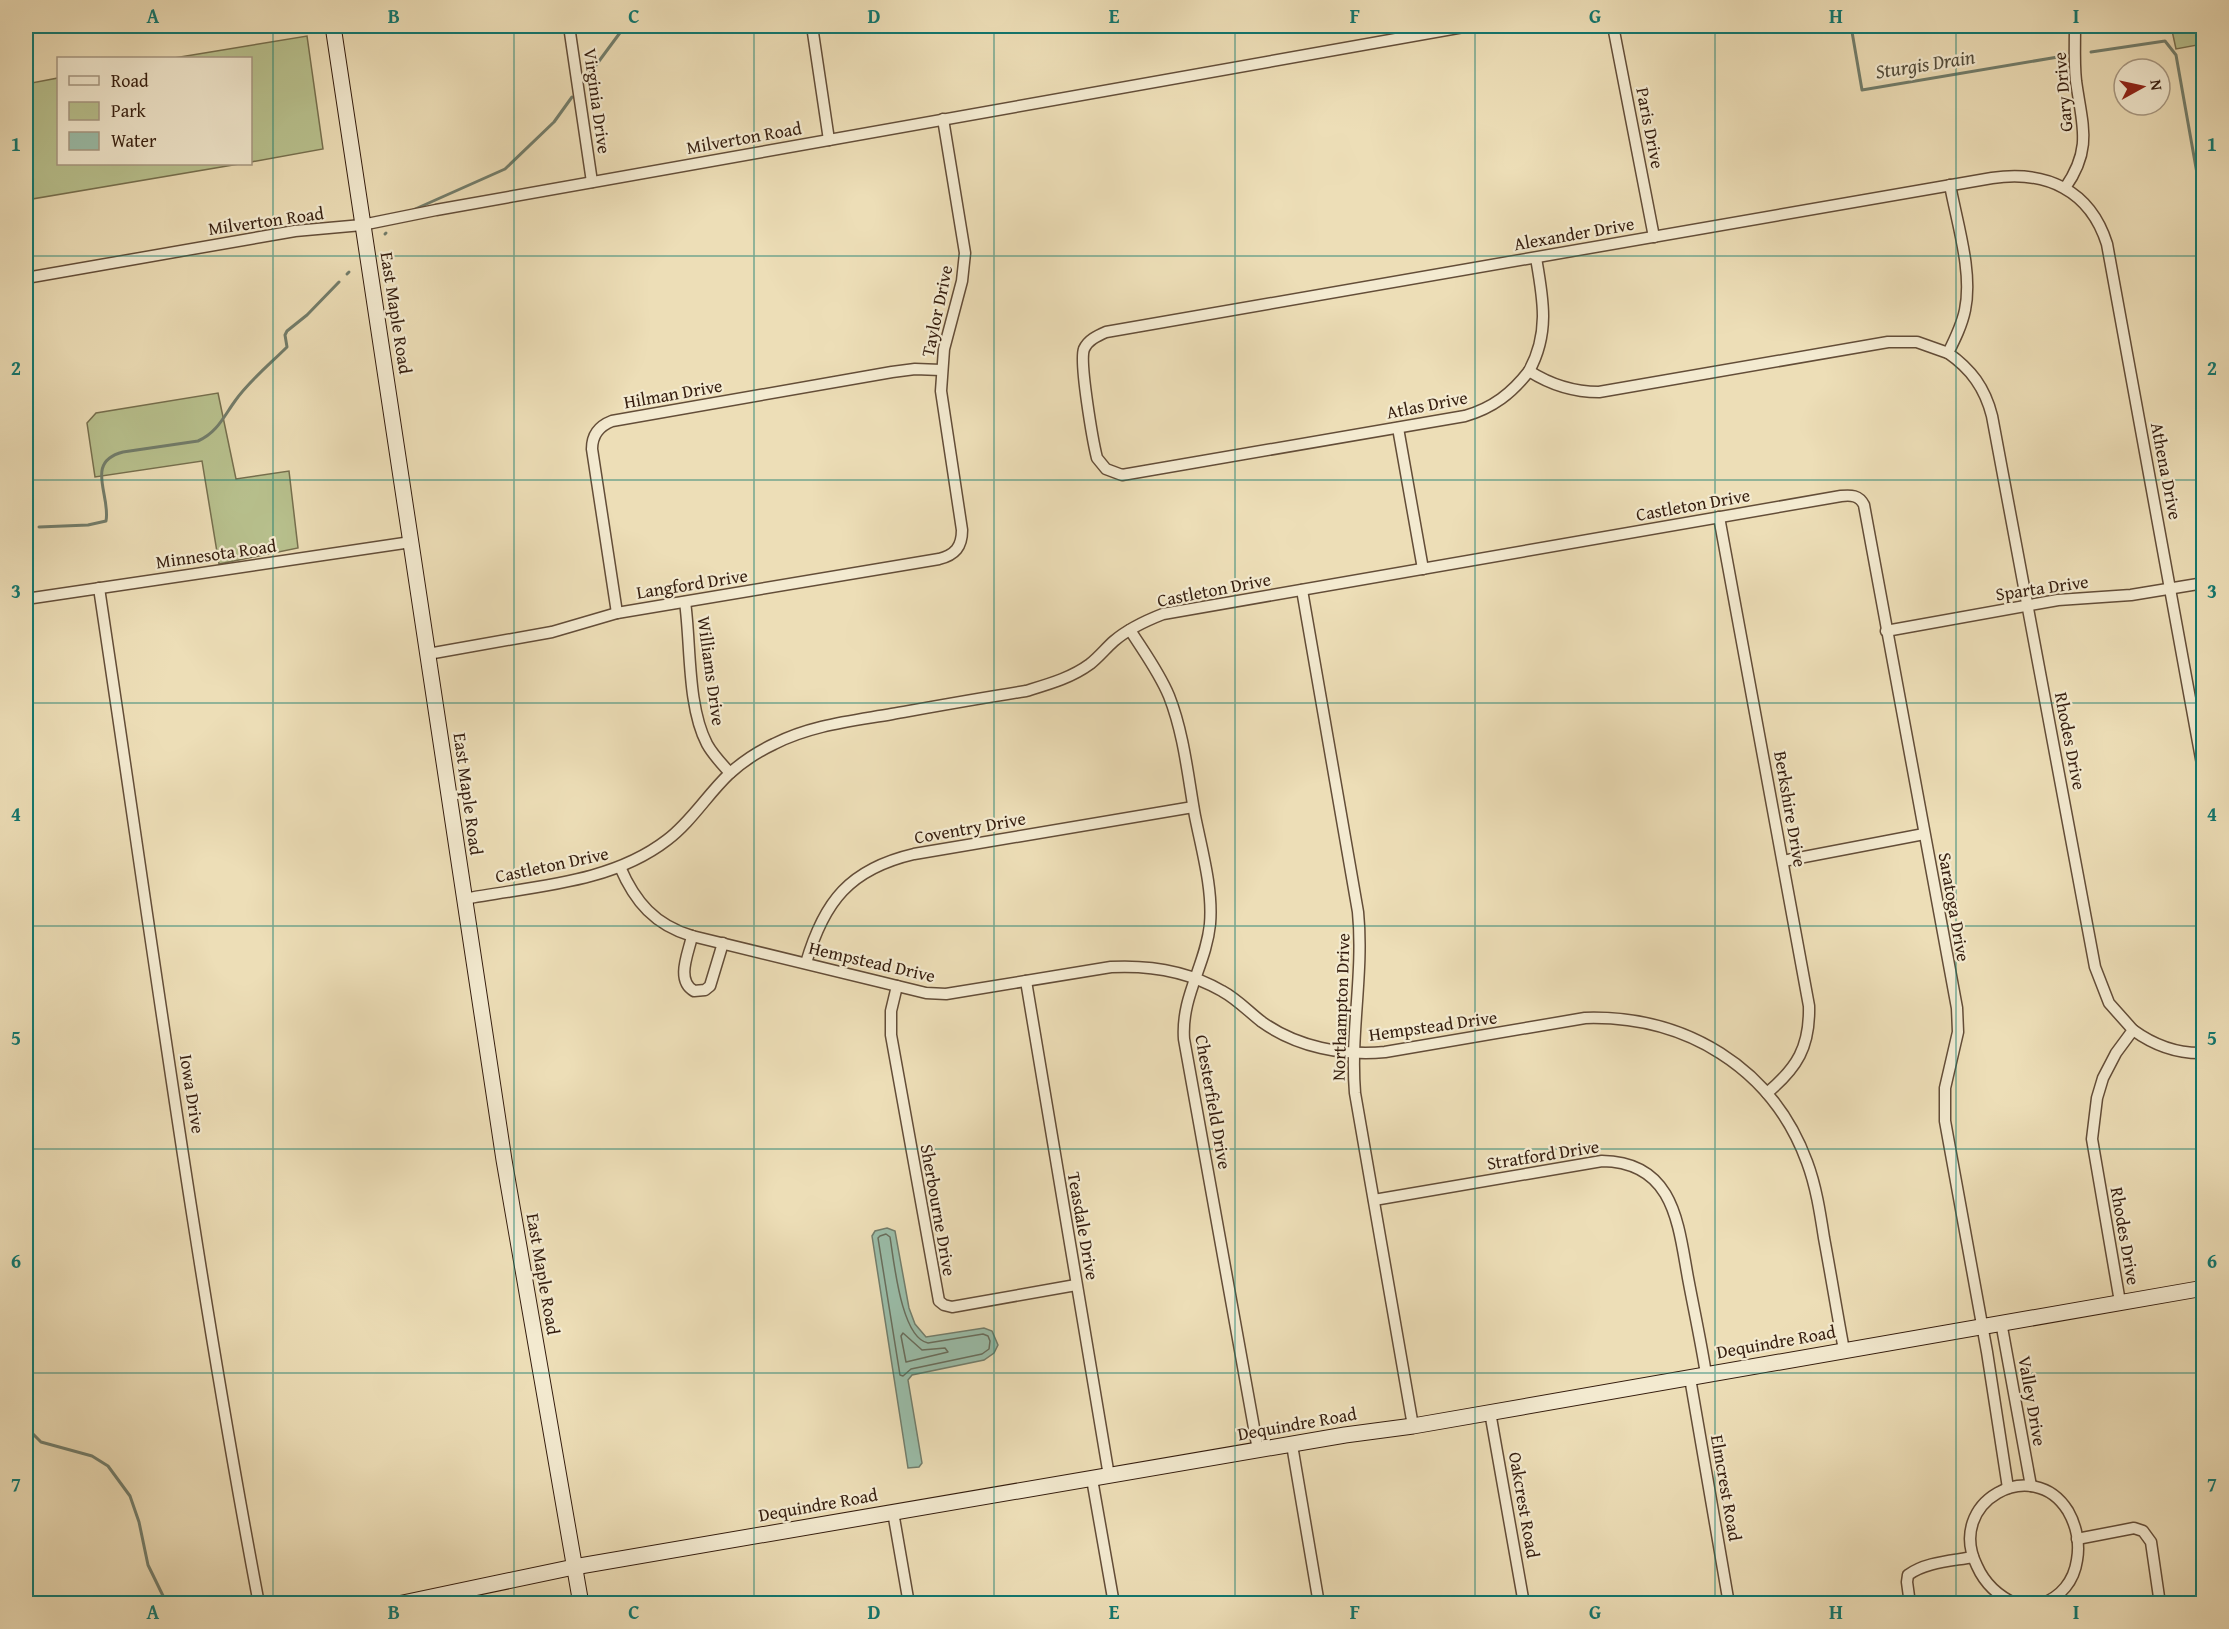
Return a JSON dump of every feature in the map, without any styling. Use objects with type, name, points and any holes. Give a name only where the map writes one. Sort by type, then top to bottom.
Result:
[{"type":"main road","name":"East Maple Road","points":[[333,26],[504,1160],[581,1604]]},
{"type":"main road","name":"Dequindre Road","points":[[398,1604],[574,1567],[1258,1450],[1413,1426],[2204,1288]]},
{"type":"street","name":"Virginia Drive","points":[[569,26],[592,182]]},
{"type":"street","points":[[812,26],[829,140]]},
{"type":"street","name":"Milverton Road","points":[[26,278],[295,231],[362,225],[1468,26]]},
{"type":"street","name":"Paris Drive","points":[[1613,26],[1654,237]]},
{"type":"street","name":"Gary Drive","points":[[2065,188],[2081,160],[2084,133],[2076,79],[2075,26]]},
{"type":"street","name":"Taylor Drive","points":[[943,119],[965,253],[962,281],[944,349],[941,370],[943,402],[962,530],[960,546]]},
{"type":"street","name":"Alexander Drive","points":[[1106,469],[1100,463],[1096,451],[1083,354],[1090,341],[1106,333],[1950,185],[2018,175],[2047,180],[2065,188]]},
{"type":"street","points":[[1529,370],[1562,387],[1599,392],[1888,342],[1917,342],[1948,353],[1961,325],[1967,294],[1965,265],[1950,185]]},
{"type":"street","name":"Athena Drive","points":[[2065,188],[2093,214],[2107,244],[2204,776]]},
{"type":"street","name":"Atlas Drive","points":[[1106,469],[1117,475],[1127,475],[1398,428],[1482,411],[1508,395],[1529,370],[1539,351],[1544,327],[1544,306],[1536,258]]},
{"type":"street","name":"Rhodes Drive","points":[[1948,353],[1973,376],[1989,405],[2095,967],[2099,982],[2109,1002],[2133,1030],[2116,1053],[2103,1078],[2097,1098],[2093,1128],[2095,1164],[2120,1302]]},
{"type":"street","name":"Hilman Drive","points":[[617,614],[592,449],[594,435],[599,428],[612,421],[892,372],[915,369],[941,370]]},
{"type":"street","points":[[1398,428],[1423,569]]},
{"type":"street","name":"Castleton Drive","points":[[464,899],[589,876],[620,867],[668,839],[686,823],[730,773],[754,754],[775,743],[818,727],[1026,691],[1052,684],[1065,679],[1090,663],[1116,639],[1130,630],[1163,614],[1841,496],[1850,495],[1858,498]]},
{"type":"street","name":"Saratoga Drive","points":[[1858,498],[1864,505],[1957,1014],[1955,1048],[1945,1088],[1945,1121],[1982,1325]]},
{"type":"street","name":"Berkshire Drive","points":[[1719,517],[1807,992],[1809,1027],[1803,1051],[1785,1078],[1767,1093]]},
{"type":"street","name":"Minnesota Road","points":[[26,600],[411,542]]},
{"type":"street","name":"Langford Drive","points":[[428,654],[552,632],[617,614],[939,559],[949,556],[960,546]]},
{"type":"street","name":"Sparta Drive","points":[[1887,631],[2072,598],[2131,595],[2204,583]]},
{"type":"street","name":"Iowa Drive","points":[[99,588],[213,1347],[231,1458],[259,1604]]},
{"type":"street","name":"Northampton Drive","points":[[1302,590],[1358,912],[1361,959],[1355,1052],[1355,1093],[1413,1426]]},
{"type":"street","name":"Williams Drive","points":[[685,602],[692,678],[701,729],[713,754],[730,773]]},
{"type":"street","name":"Chesterfield Drive","points":[[1130,630],[1160,676],[1174,711],[1210,909],[1206,946],[1188,996],[1184,1015],[1184,1039],[1258,1450]]},
{"type":"street","name":"Coventry Drive","points":[[806,963],[816,929],[832,902],[852,882],[882,864],[914,854],[1193,807]]},
{"type":"street","points":[[1783,861],[1924,834]]},
{"type":"street","name":"Hempstead Drive","points":[[620,867],[628,887],[643,908],[660,922],[693,936],[926,993],[946,994],[1111,967],[1132,966],[1162,969],[1195,978],[1222,991],[1260,1020],[1289,1038],[1314,1046],[1355,1052],[1385,1052],[1586,1018],[1626,1019],[1662,1026],[1705,1044],[1734,1062],[1767,1093],[1783,1113],[1796,1137],[1814,1183],[1844,1350]]},
{"type":"street","points":[[693,936],[683,975],[684,982],[694,991],[705,990],[710,986],[723,943]]},
{"type":"street","name":"Teasdale Drive","points":[[1026,981],[1109,1476]]},
{"type":"street","name":"Sherbourne Drive","points":[[897,986],[891,1011],[891,1035],[939,1301],[952,1307],[1076,1286]]},
{"type":"street","points":[[2133,1030],[2166,1048],[2184,1053],[2204,1053]]},
{"type":"street","name":"Stratford Drive","points":[[1374,1200],[1602,1161],[1621,1162],[1640,1169],[1659,1184],[1675,1212],[1706,1374]]},
{"type":"street","name":"Valley Drive","points":[[2001,1322],[2031,1486]]},
{"type":"street","name":"Valley Drive","points":[[1982,1325],[2014,1487]]},
{"type":"street","name":"Elmcrest Road","points":[[1690,1378],[1729,1604]]},
{"type":"street","name":"Oakcrest Road","points":[[1490,1412],[1524,1604]]},
{"type":"street","points":[[1292,1445],[1319,1604]]},
{"type":"street","points":[[1092,1479],[1114,1604]]},
{"type":"street","points":[[2016,1604],[1994,1590],[1983,1577],[1973,1557],[1971,1531],[1978,1508],[1996,1493],[2014,1487],[2031,1486],[2049,1492],[2062,1502],[2074,1522],[2077,1539],[2077,1558],[2070,1580],[2058,1596],[2041,1604]]},
{"type":"street","points":[[893,1512],[909,1604]]},
{"type":"street","points":[[2077,1539],[2134,1528],[2143,1531],[2151,1542],[2160,1604]]},
{"type":"street","points":[[1910,1604],[1906,1582],[1908,1575],[1915,1569],[1973,1557]]},
{"type":"green space","points":[[2171,26],[2203,26],[2203,44],[2176,49]]},
{"type":"green space","points":[[307,36],[323,149],[252,162],[252,57],[180,57]]},
{"type":"green space","points":[[57,78],[57,165],[233,165],[26,200],[26,84]]},
{"type":"green space","points":[[218,393],[236,479],[289,471],[298,548],[219,564],[202,461],[95,477],[87,423],[96,413]]},
{"type":"water","points":[[887,1228],[895,1231],[909,1308],[915,1324],[926,1337],[984,1328],[992,1331],[998,1345],[994,1353],[984,1360],[912,1375],[908,1380],[922,1463],[919,1467],[908,1468],[872,1236],[875,1231]]},
{"type":"waterway","points":[[585,80],[625,26]]},
{"type":"waterway","name":"Sturgis Drain","points":[[1851,26],[1862,90],[2058,57]]},
{"type":"waterway","name":"Sturgis Drain","points":[[2091,52],[2165,41],[2176,55],[2204,213]]},
{"type":"waterway","points":[[413,210],[505,169],[554,122],[572,97]]},
{"type":"waterway","points":[[39,527],[88,525],[106,521],[107,511],[102,480],[105,463],[111,457],[123,452],[205,438],[220,424],[247,387],[287,347],[285,335],[287,331],[307,315],[339,282]]},
{"type":"waterway","points":[[26,621],[30,657],[26,671]]},
{"type":"waterway","points":[[26,1427],[41,1442],[92,1456],[108,1466],[130,1496],[139,1522],[148,1565],[167,1604]]}]
